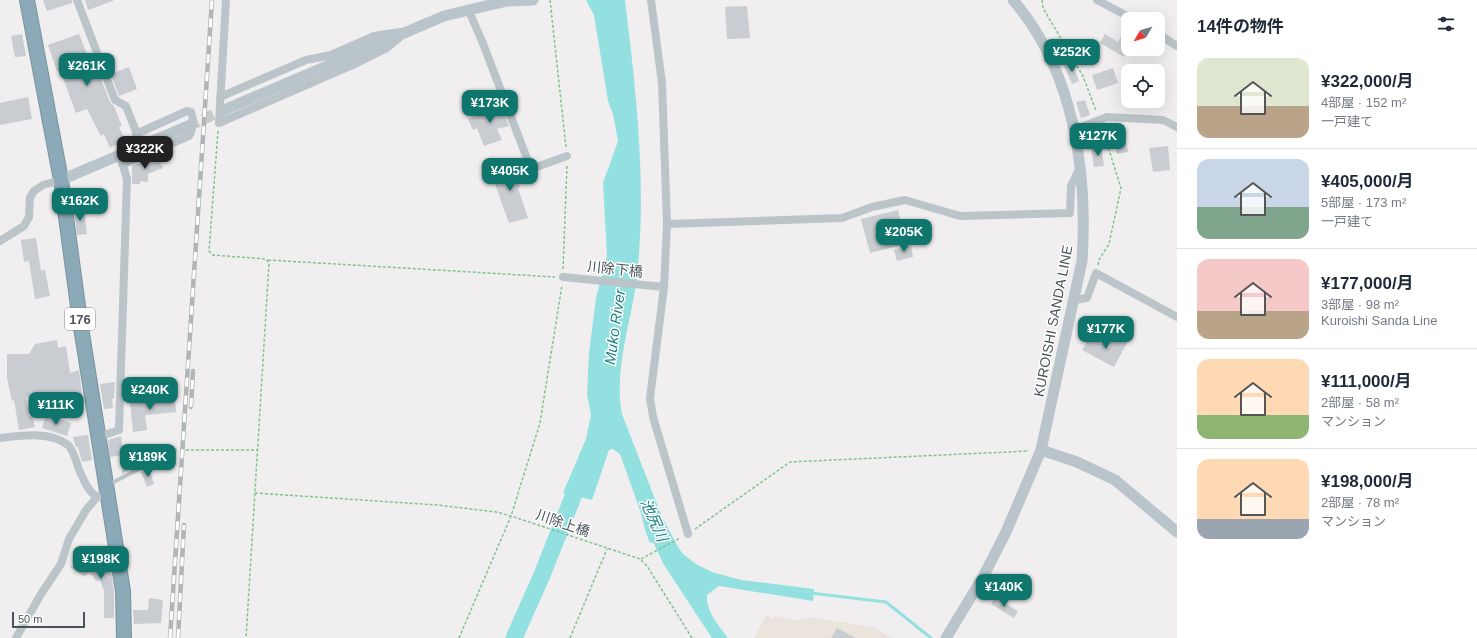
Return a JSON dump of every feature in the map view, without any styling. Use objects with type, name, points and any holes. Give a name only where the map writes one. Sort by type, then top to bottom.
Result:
[{"type":"highway","name":"176","points":[[27,0],[61,180],[98,437],[103,492],[123,592],[124,638]]},
{"type":"main road","points":[[224,110],[444,16],[468,9],[507,1],[533,0]]},
{"type":"main road","name":"KUROISHI SANDA LINE","points":[[946,638],[983,577],[1006,532],[1041,450],[1082,261],[1084,230],[1081,165],[1065,94],[1046,48],[1026,14],[1013,0]]},
{"type":"main road","points":[[61,180],[121,160],[142,147],[188,126]]},
{"type":"main road","points":[[1041,450],[1078,462],[1115,480],[1177,532]]},
{"type":"street","points":[[77,0],[115,100],[126,106],[142,147]]},
{"type":"street","points":[[226,0],[219,123],[357,63],[387,48],[408,31]]},
{"type":"street","points":[[651,0],[662,83],[667,224],[664,288],[650,398],[661,446],[688,534]]},
{"type":"street","points":[[1097,0],[1121,13]]},
{"type":"street","points":[[468,9],[532,169],[567,156]]},
{"type":"street","points":[[220,97],[306,60],[331,55],[374,36],[408,31]]},
{"type":"street","points":[[1165,38],[1177,46]]},
{"type":"street","points":[[98,437],[119,430],[127,179],[121,160],[189,136],[192,133],[193,114],[187,111],[136,134]]},
{"type":"street","points":[[1074,130],[1107,117],[1163,120],[1177,127]]},
{"type":"street","points":[[667,224],[842,218],[872,207],[905,200],[960,216],[1070,213],[1071,186],[1081,165]]},
{"type":"street","points":[[0,241],[24,226],[29,217],[30,197],[34,191],[43,185],[61,180]]},
{"type":"street","points":[[1074,300],[1087,298],[1096,273],[1177,317]]},
{"type":"street","name":"川除下橋","points":[[563,277],[664,288]]},
{"type":"street","points":[[0,438],[18,435],[48,437],[60,440],[70,447],[88,488],[103,492],[86,510],[69,539],[61,564],[41,594],[16,638]]},
{"type":"lane","points":[[103,492],[175,450]]},
{"type":"path","points":[[459,638],[511,516],[540,423],[563,277],[567,156],[550,0]]},
{"type":"path","points":[[1042,0],[1043,8],[1083,76],[1121,188],[1108,244],[1099,260],[1096,273]]},
{"type":"path","points":[[219,123],[209,251],[214,256],[563,277]]},
{"type":"path","points":[[246,638],[268,260]]},
{"type":"path","points":[[175,450],[258,450]]},
{"type":"path","points":[[692,638],[647,566],[640,559],[688,534],[790,462],[1041,450]]},
{"type":"path","name":"川除上橋","points":[[255,493],[436,505],[496,512],[640,559]]},
{"type":"path","points":[[570,638],[607,549]]},
{"type":"shaded area","points":[[766,615],[773,619],[775,616],[797,620],[810,617],[873,627],[892,638],[754,638]]},
{"type":"water","name":"池尻川","points":[[586,0],[625,0],[636,103],[640,172],[640,241],[635,293],[621,362],[620,397],[622,414],[662,517],[683,554],[696,564],[712,572],[741,580],[814,589],[813,601],[719,586],[707,595],[708,607],[713,618],[728,638],[712,638],[664,565],[653,542],[650,543],[620,454],[613,449],[609,450],[592,500],[563,493],[586,439],[591,415],[587,394],[589,353],[596,298],[607,256],[603,183],[618,141],[613,114],[608,101],[594,15]]},
{"type":"building","points":[[43,0],[72,0],[72,3],[47,11]]},
{"type":"building","points":[[85,0],[113,0],[113,1],[88,10]]},
{"type":"building","points":[[747,6],[750,38],[727,39],[725,7]]},
{"type":"building","points":[[22,34],[26,56],[15,57],[11,36]]},
{"type":"building","points":[[79,34],[90,62],[94,61],[110,102],[114,106],[122,126],[119,127],[125,140],[110,148],[104,134],[101,136],[87,109],[76,113],[60,70],[57,71],[48,45]]},
{"type":"building","points":[[1105,34],[1118,42],[1121,37],[1121,55],[1100,43]]},
{"type":"building","points":[[1072,63],[1079,81],[1072,84],[1064,66]]},
{"type":"building","points":[[129,67],[137,89],[119,96],[111,74]]},
{"type":"building","points":[[1113,68],[1118,83],[1097,90],[1092,75]]},
{"type":"building","points":[[28,97],[32,119],[0,125],[0,103]]},
{"type":"building","points":[[1085,100],[1090,115],[1081,118],[1076,102]]},
{"type":"building","points":[[500,103],[509,126],[497,129],[502,140],[484,146],[477,128],[473,130],[468,119],[491,109],[490,106]]},
{"type":"building","points":[[1124,131],[1128,152],[1117,154],[1112,133]]},
{"type":"building","points":[[1168,146],[1170,170],[1153,172],[1149,148]]},
{"type":"building","points":[[1101,147],[1104,166],[1094,167],[1091,149]]},
{"type":"building","points":[[158,155],[163,168],[148,174],[148,182],[140,181],[140,184],[132,184],[132,166]]},
{"type":"building","points":[[521,163],[524,170],[516,173],[520,187],[518,188],[528,218],[509,223],[491,173]]},
{"type":"building","points":[[84,209],[87,234],[77,235],[74,210]]},
{"type":"building","points":[[898,210],[903,232],[895,234],[898,246],[870,253],[861,219]]},
{"type":"building","points":[[36,238],[41,271],[45,270],[50,296],[35,299],[29,261],[24,262],[21,240]]},
{"type":"building","points":[[911,246],[913,257],[897,261],[894,250]]},
{"type":"building","points":[[1114,336],[1127,343],[1114,367],[1082,350],[1090,337],[1109,348]]},
{"type":"building","points":[[57,340],[58,348],[66,346],[70,373],[79,370],[83,403],[63,407],[26,397],[29,416],[32,415],[35,427],[19,430],[14,400],[12,401],[7,378],[7,354],[29,354],[35,344]]},
{"type":"building","points":[[115,382],[114,399],[112,399],[113,408],[104,409],[100,384]]},
{"type":"building","points":[[175,398],[176,412],[145,415],[147,430],[133,432],[130,402]]},
{"type":"building","points":[[46,415],[71,423],[67,436],[42,428]]},
{"type":"building","points":[[88,435],[92,460],[82,462],[78,447],[76,447],[73,437]]},
{"type":"building","points":[[121,436],[123,451],[133,450],[132,468],[122,474],[123,455],[110,457],[108,440]]},
{"type":"building","points":[[149,469],[154,484],[147,487],[141,472]]},
{"type":"building","points":[[108,553],[114,591],[114,618],[104,618],[104,591],[100,580],[96,581],[90,573],[84,576],[70,567]]},
{"type":"building","points":[[995,597],[1018,611],[1014,618],[991,604]]},
{"type":"building","points":[[149,598],[163,600],[161,623],[134,624],[133,610],[148,610]]},
{"type":"building","points":[[837,628],[856,638],[831,638]]},
{"type":"waterway","name":"Muko River","points":[[514,638],[542,575],[582,474]]},
{"type":"waterway","points":[[810,593],[886,602],[931,638]]},
{"type":"tunnel","points":[[188,126],[224,110]]},
{"type":"railway","points":[[170,638],[212,0]]},
{"type":"railway","points":[[191,407],[193,371]]},
{"type":"railway","points":[[178,638],[184,525]]}]
